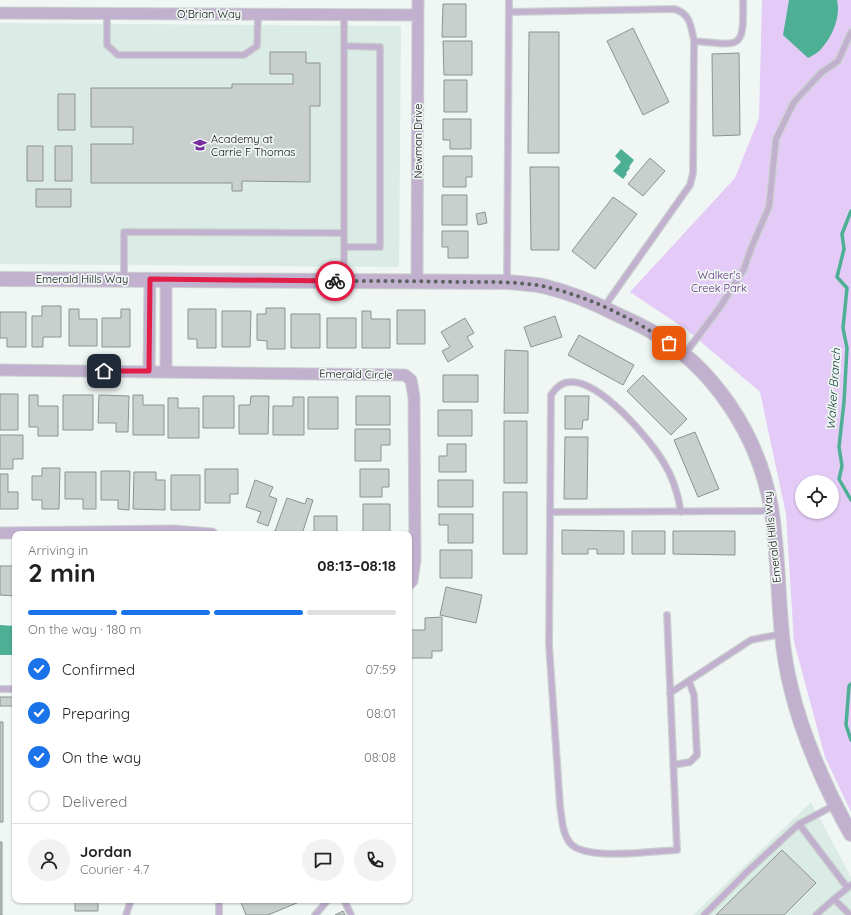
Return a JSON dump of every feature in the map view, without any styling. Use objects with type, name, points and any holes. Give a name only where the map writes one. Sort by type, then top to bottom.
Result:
[{"type":"street","name":"Newman Drive","points":[[418,0],[418,281]]},
{"type":"street","name":"O'Brian Way","points":[[0,13],[418,16]]},
{"type":"street","name":"Emerald Hills Way","points":[[0,278],[507,282],[549,288],[571,294],[649,330],[684,355],[712,381],[743,426],[757,455],[764,475],[771,511],[782,634],[790,687],[799,719],[836,804],[851,834]]},
{"type":"street","points":[[149,371],[150,279]]},
{"type":"street","points":[[166,279],[166,371]]},
{"type":"street","name":"Emerald Circle","points":[[0,370],[405,375],[410,380],[414,397],[416,560],[412,581]]},
{"type":"street","points":[[116,531],[184,531]]},
{"type":"street","points":[[0,533],[12,533]]},
{"type":"lane","points":[[507,282],[509,0]]},
{"type":"lane","points":[[694,41],[731,44],[738,41],[743,35],[743,0]]},
{"type":"lane","points":[[509,12],[674,9],[681,11],[687,18],[694,41],[693,173],[690,185],[604,308]]},
{"type":"lane","points":[[108,14],[107,45],[118,55],[244,55],[257,46],[258,15]]},
{"type":"lane","points":[[344,15],[344,281]]},
{"type":"lane","points":[[684,355],[720,307],[744,269],[769,207],[776,139],[794,102],[821,73],[838,61],[851,32]]},
{"type":"lane","points":[[344,46],[380,47],[381,142],[380,247],[344,246]]},
{"type":"lane","points":[[124,279],[124,232],[344,233]]},
{"type":"lane","points":[[666,615],[677,850],[606,854],[585,852],[571,844],[564,832],[560,806],[549,644],[550,396],[558,386],[570,382],[588,387],[616,405],[642,432],[664,463],[677,488],[681,512]]},
{"type":"lane","points":[[550,512],[771,511]]},
{"type":"lane","points":[[670,693],[751,640],[782,634]]},
{"type":"lane","points":[[673,765],[690,762],[697,756],[694,695],[689,681]]},
{"type":"lane","points":[[0,689],[12,689]]},
{"type":"lane","points":[[704,915],[749,870],[799,824],[836,804]]},
{"type":"lane","points":[[799,824],[849,886],[816,915]]},
{"type":"lane","points":[[834,899],[850,915]]},
{"type":"lane","points":[[126,915],[130,903]]},
{"type":"lane","points":[[219,915],[220,903]]},
{"type":"lane","points":[[315,915],[325,903]]},
{"type":"lane","points":[[345,903],[351,915]]},
{"type":"shaded area","points":[[789,0],[837,0],[837,20],[829,39],[820,50],[808,58],[783,35]]},
{"type":"shaded area","name":"Academy at Carrie F Thomas","points":[[0,23],[401,26],[399,267],[0,264]]},
{"type":"shaded area","points":[[621,149],[634,160],[623,179],[613,171],[621,162],[615,156]]},
{"type":"shaded area","points":[[0,625],[12,626],[12,655],[0,655]]},
{"type":"shaded area","points":[[811,802],[851,877],[851,915],[693,915]]},
{"type":"green space","name":"Walker's Creek Park","points":[[762,0],[851,0],[851,812],[825,757],[794,642],[786,514],[760,392],[687,330],[630,292],[735,178],[759,118]]},
{"type":"building","points":[[443,4],[466,4],[466,37],[442,37]]},
{"type":"building","points":[[633,28],[669,102],[643,115],[607,41]]},
{"type":"building","points":[[529,32],[559,32],[559,153],[528,153]]},
{"type":"building","points":[[443,41],[472,41],[472,75],[444,75]]},
{"type":"building","points":[[270,52],[306,52],[306,63],[320,63],[320,106],[310,106],[310,182],[242,181],[242,191],[232,191],[232,183],[91,183],[91,144],[133,144],[133,127],[91,127],[91,88],[232,88],[232,84],[293,84],[293,74],[270,74]]},
{"type":"building","points":[[739,53],[740,135],[713,136],[712,54]]},
{"type":"building","points":[[444,80],[467,80],[467,112],[444,112]]},
{"type":"building","points":[[58,94],[75,94],[75,130],[58,130]]},
{"type":"building","points":[[443,119],[471,119],[471,149],[450,149],[450,140],[443,140]]},
{"type":"building","points":[[27,146],[43,146],[43,181],[27,181]]},
{"type":"building","points":[[55,146],[72,146],[72,181],[55,181]]},
{"type":"building","points":[[443,156],[472,156],[472,177],[466,177],[466,187],[443,187]]},
{"type":"building","points":[[650,158],[665,171],[643,196],[628,184]]},
{"type":"building","points":[[530,167],[559,167],[559,250],[531,250]]},
{"type":"building","points":[[36,189],[71,189],[71,207],[36,207]]},
{"type":"building","points":[[442,195],[467,195],[467,225],[442,225]]},
{"type":"building","points":[[613,197],[637,214],[595,269],[572,251]]},
{"type":"building","points":[[485,212],[487,223],[478,225],[476,214]]},
{"type":"building","points":[[442,231],[468,231],[468,258],[448,258],[448,247],[442,247]]},
{"type":"building","points":[[42,306],[61,306],[61,337],[43,337],[43,347],[32,347],[32,316],[42,316]]},
{"type":"building","points":[[266,308],[285,308],[285,349],[267,349],[267,341],[257,340],[257,314],[266,314]]},
{"type":"building","points":[[69,309],[79,309],[79,319],[97,319],[97,346],[69,346]]},
{"type":"building","points":[[121,309],[130,309],[130,347],[102,347],[102,318],[121,318]]},
{"type":"building","points":[[188,309],[216,309],[216,348],[197,348],[197,339],[188,339]]},
{"type":"building","points":[[397,310],[425,310],[425,344],[397,344]]},
{"type":"building","points":[[222,311],[251,311],[250,347],[222,347]]},
{"type":"building","points":[[362,311],[371,311],[371,319],[390,319],[390,348],[362,348]]},
{"type":"building","points":[[0,312],[26,312],[26,347],[7,347],[7,338],[0,338]]},
{"type":"building","points":[[291,314],[320,314],[320,348],[291,348]]},
{"type":"building","points":[[555,316],[562,337],[531,347],[524,327]]},
{"type":"building","points":[[327,318],[356,318],[356,348],[327,348]]},
{"type":"building","points":[[465,318],[474,333],[467,337],[473,347],[448,362],[442,351],[450,347],[441,332]]},
{"type":"building","points":[[579,335],[634,365],[623,385],[568,355]]},
{"type":"building","points":[[505,350],[528,351],[528,413],[504,413]]},
{"type":"building","points":[[443,375],[478,375],[478,402],[443,402]]},
{"type":"building","points":[[643,375],[687,419],[671,435],[627,391]]},
{"type":"building","points":[[0,394],[18,394],[18,430],[0,430]]},
{"type":"building","points":[[29,395],[38,395],[38,406],[58,406],[58,436],[38,436],[38,427],[29,427]]},
{"type":"building","points":[[63,395],[93,395],[93,430],[63,430]]},
{"type":"building","points":[[99,395],[129,396],[128,432],[116,432],[116,423],[98,423]]},
{"type":"building","points":[[133,395],[143,395],[143,405],[164,405],[164,435],[133,435]]},
{"type":"building","points":[[203,396],[234,396],[234,428],[203,428]]},
{"type":"building","points":[[251,396],[269,396],[268,434],[239,434],[239,405],[250,405]]},
{"type":"building","points":[[356,396],[390,396],[390,425],[356,425]]},
{"type":"building","points":[[565,396],[589,396],[588,420],[583,420],[582,429],[565,429]]},
{"type":"building","points":[[293,397],[304,397],[304,435],[273,435],[273,406],[293,406]]},
{"type":"building","points":[[308,397],[338,397],[338,429],[308,429]]},
{"type":"building","points":[[168,398],[178,398],[178,408],[199,408],[199,438],[168,438]]},
{"type":"building","points":[[438,410],[472,410],[472,436],[438,436]]},
{"type":"building","points":[[504,421],[527,421],[527,483],[504,483]]},
{"type":"building","points":[[355,429],[390,429],[390,445],[381,445],[381,461],[355,461]]},
{"type":"building","points":[[695,432],[719,489],[698,497],[674,440]]},
{"type":"building","points":[[0,435],[23,435],[23,459],[13,459],[13,469],[0,469]]},
{"type":"building","points":[[565,437],[588,437],[587,499],[564,499]]},
{"type":"building","points":[[447,444],[466,444],[466,472],[439,472],[439,456],[447,456]]},
{"type":"building","points":[[42,468],[60,468],[59,509],[42,509],[42,500],[32,500],[32,476],[42,476]]},
{"type":"building","points":[[205,469],[238,469],[238,494],[230,494],[230,503],[205,503]]},
{"type":"building","points":[[360,469],[389,469],[389,487],[382,487],[382,497],[360,497]]},
{"type":"building","points":[[101,471],[130,471],[129,510],[118,509],[118,500],[101,500]]},
{"type":"building","points":[[65,472],[96,472],[96,509],[83,509],[83,499],[65,499]]},
{"type":"building","points":[[134,472],[156,472],[156,480],[165,480],[165,510],[133,509]]},
{"type":"building","points":[[0,474],[8,474],[8,492],[18,492],[18,509],[0,509]]},
{"type":"building","points":[[171,475],[200,475],[200,510],[171,510]]},
{"type":"building","points":[[255,480],[273,487],[269,496],[277,499],[268,526],[257,522],[261,512],[246,507]]},
{"type":"building","points":[[438,480],[473,480],[473,507],[438,507]]},
{"type":"building","points":[[503,492],[527,492],[527,554],[503,554]]},
{"type":"building","points":[[287,498],[305,504],[307,498],[313,500],[303,531],[275,531]]},
{"type":"building","points":[[363,504],[390,504],[390,531],[363,531]]},
{"type":"building","points":[[439,514],[473,514],[473,543],[448,543],[448,525],[439,525]]},
{"type":"building","points":[[314,516],[337,516],[337,531],[314,531]]},
{"type":"building","points":[[562,530],[624,531],[624,554],[597,554],[597,549],[588,549],[588,554],[562,554]]},
{"type":"building","points":[[632,531],[665,531],[665,554],[632,554]]},
{"type":"building","points":[[673,531],[735,531],[735,555],[673,554]]},
{"type":"building","points":[[440,550],[472,550],[472,578],[440,578]]},
{"type":"building","points":[[0,566],[12,566],[12,596],[0,595]]},
{"type":"building","points":[[446,587],[482,595],[476,623],[440,615]]},
{"type":"building","points":[[442,617],[442,651],[432,651],[432,658],[412,658],[412,630],[425,630],[425,618]]},
{"type":"building","points":[[0,697],[12,697],[12,706],[0,706]]},
{"type":"building","points":[[0,722],[3,722],[3,822],[0,822]]},
{"type":"building","points":[[0,842],[2,842],[2,915],[0,915]]},
{"type":"building","points":[[782,850],[816,883],[784,915],[716,915]]},
{"type":"building","points":[[75,903],[98,903],[98,911],[75,911]]},
{"type":"building","points":[[241,903],[297,903],[268,915],[246,915]]},
{"type":"building","points":[[343,911],[345,915],[335,915]]},
{"type":"waterway","name":"Walker Branch","points":[[851,211],[842,234],[844,249],[837,277],[847,288],[843,328],[847,348],[844,402],[839,447],[842,466],[839,479],[851,500]]},
{"type":"waterway","name":"Walker Branch","points":[[851,684],[849,686],[846,725],[851,740]]},
{"type":"way so far","points":[[335,281],[507,282],[542,286],[571,294],[604,308],[649,330],[669,343]]},
{"type":"place","name":"Academy at Carrie F Thomas","points":[[200,145]]},
{"type":"route","points":[[104,371],[149,371],[150,279],[335,281]]}]
